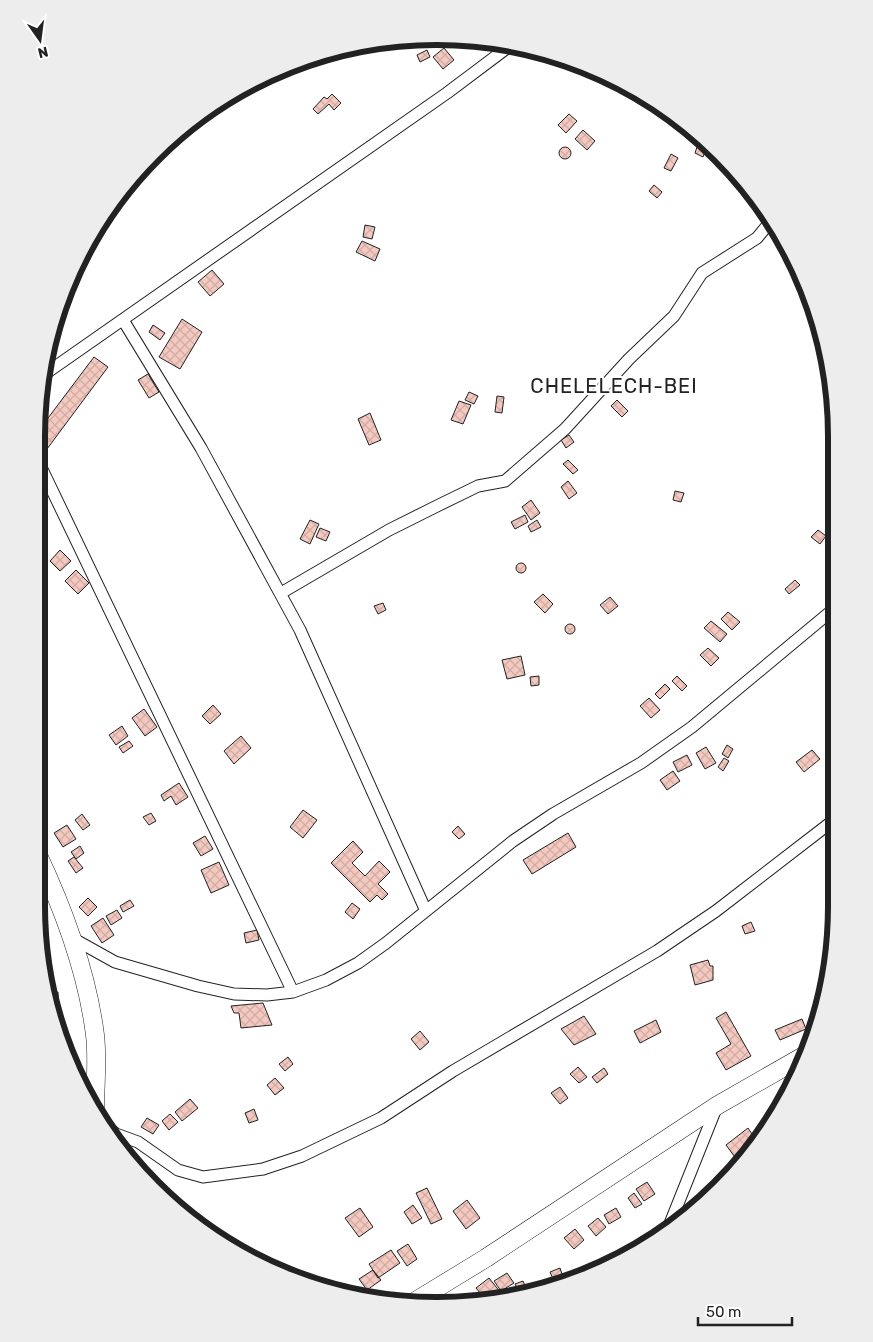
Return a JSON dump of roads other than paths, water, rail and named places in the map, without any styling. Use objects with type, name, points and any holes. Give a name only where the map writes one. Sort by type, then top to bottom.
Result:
[{"type":"main road","points":[[45,872],[72,938],[89,996],[95,1037],[96,1099]]},
{"type":"main road","points":[[423,1296],[486,1258],[718,1105],[796,1060]]},
{"type":"street","points":[[51,370],[205,260],[447,93],[503,51]]},
{"type":"street","points":[[281,593],[420,515],[478,486],[504,481],[565,429],[629,359],[674,316],[702,274],[757,238],[767,227]]},
{"type":"street","points":[[123,320],[201,448],[281,593],[324,681],[426,911]]},
{"type":"street","points":[[45,475],[293,992]]},
{"type":"street","points":[[72,938],[115,962],[198,986],[234,994],[267,995],[293,992],[326,980],[358,963],[513,841],[553,814],[641,763],[692,727],[828,614]]},
{"type":"street","points":[[120,1135],[138,1142],[178,1170],[204,1177],[263,1169],[302,1156],[381,1118],[453,1071],[657,951],[716,910],[828,825]]},
{"type":"street","points":[[672,1218],[718,1105]]},
{"type":"district","name":"CHELELECH-BEI","points":[[614,386]]}]
